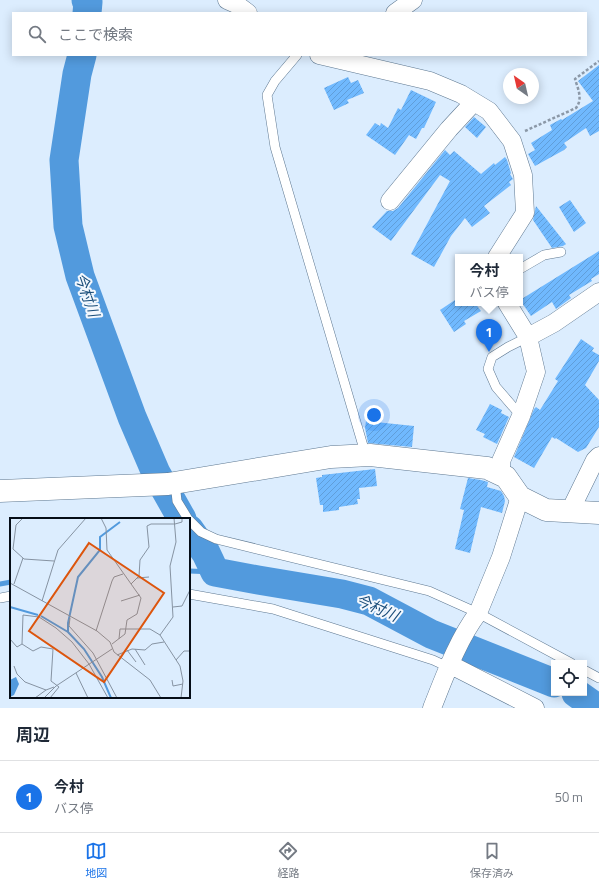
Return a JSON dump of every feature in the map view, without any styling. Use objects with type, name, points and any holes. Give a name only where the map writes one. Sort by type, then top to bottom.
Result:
[{"type":"street","points":[[226,0],[236,4],[247,12]]},
{"type":"street","points":[[394,12],[398,0]]},
{"type":"street","points":[[395,12],[413,0]]},
{"type":"street","points":[[328,56],[382,62],[461,94],[489,111],[512,141],[523,175],[525,213],[499,254]]},
{"type":"street","points":[[390,202],[449,128],[474,102]]},
{"type":"street","points":[[528,337],[554,323],[599,292]]},
{"type":"street","points":[[501,474],[501,461],[521,416],[536,372],[528,337],[509,306]]},
{"type":"street","points":[[0,491],[172,484],[331,457],[366,456],[487,468],[506,477],[520,497],[546,510],[599,513]]},
{"type":"street","points":[[570,511],[595,460],[599,456]]},
{"type":"street","points":[[432,708],[449,666],[475,617],[501,557],[520,497]]},
{"type":"street","points":[[449,666],[535,708]]},
{"type":"lane","points":[[296,56],[274,81],[267,95],[275,147],[366,456]]},
{"type":"lane","points":[[523,267],[544,255],[561,252]]},
{"type":"lane","points":[[521,416],[496,387],[488,369],[492,358],[528,337]]},
{"type":"lane","points":[[172,484],[178,501],[188,518]]},
{"type":"lane","points":[[190,521],[201,532],[216,539],[429,591],[475,617],[564,660]]},
{"type":"lane","points":[[190,594],[273,609],[449,666]]},
{"type":"lane","points":[[0,598],[10,596]]},
{"type":"lane","points":[[587,672],[599,678]]},
{"type":"path","points":[[510,138],[576,108],[579,104],[580,98],[575,80],[599,61]]},
{"type":"building","points":[[599,65],[599,131],[590,136],[586,128],[564,143],[567,147],[564,150],[535,166],[528,154],[535,150],[531,143],[552,130],[550,125],[561,119],[562,120],[593,101],[578,81]]},
{"type":"building","points":[[348,77],[351,83],[358,80],[364,93],[347,100],[349,103],[334,110],[324,88]]},
{"type":"building","points":[[411,90],[436,102],[424,128],[422,128],[416,139],[409,135],[395,155],[366,135],[375,123],[380,126],[381,123],[388,128],[398,108],[401,110]]},
{"type":"building","points":[[474,117],[486,127],[477,138],[465,127]]},
{"type":"building","points":[[445,150],[450,155],[454,151],[481,174],[494,163],[495,165],[505,157],[513,179],[509,182],[511,185],[484,206],[490,213],[472,227],[465,218],[451,236],[434,267],[411,254],[450,181],[440,175],[391,241],[372,227],[387,211],[393,211],[398,208]]},
{"type":"building","points":[[570,200],[586,223],[574,232],[559,207]]},
{"type":"building","points":[[536,206],[566,244],[552,248],[533,220]]},
{"type":"building","points":[[599,251],[599,274],[591,279],[592,281],[569,295],[571,298],[556,309],[552,302],[531,316],[523,304],[523,298]]},
{"type":"building","points":[[455,300],[455,306],[477,306],[481,311],[464,321],[466,324],[454,332],[440,310]]},
{"type":"building","points":[[581,339],[594,348],[592,351],[599,355],[599,361],[585,385],[599,400],[599,427],[586,448],[578,452],[552,437],[534,468],[514,457],[534,409],[536,407],[540,410],[558,381],[555,379]]},
{"type":"building","points":[[490,404],[502,410],[501,413],[509,417],[497,444],[483,437],[485,434],[476,430]]},
{"type":"building","points":[[366,421],[414,426],[412,447],[368,443],[365,428]]},
{"type":"building","points":[[375,469],[377,486],[359,488],[360,499],[357,499],[358,504],[339,507],[339,510],[323,512],[323,505],[320,505],[316,478],[322,477],[322,475]]},
{"type":"building","points":[[468,478],[488,482],[487,487],[501,491],[505,501],[502,513],[481,507],[470,553],[455,549],[464,510],[460,509]]},
{"type":"waterway","name":"今村川","points":[[86,0],[88,2],[87,12]]},
{"type":"waterway","name":"今村川","points":[[82,56],[77,74],[64,160],[68,226],[80,276],[132,417],[156,473],[181,518]]},
{"type":"waterway","name":"今村川","points":[[190,530],[206,553],[215,572],[342,594],[369,601],[431,634],[551,682]]},
{"type":"waterway","points":[[190,571],[215,572]]},
{"type":"waterway","points":[[0,584],[10,582]]},
{"type":"waterway","name":"今村川","points":[[580,696],[597,708]]},
{"type":"place","name":"今村","points":[[489,352]]}]
